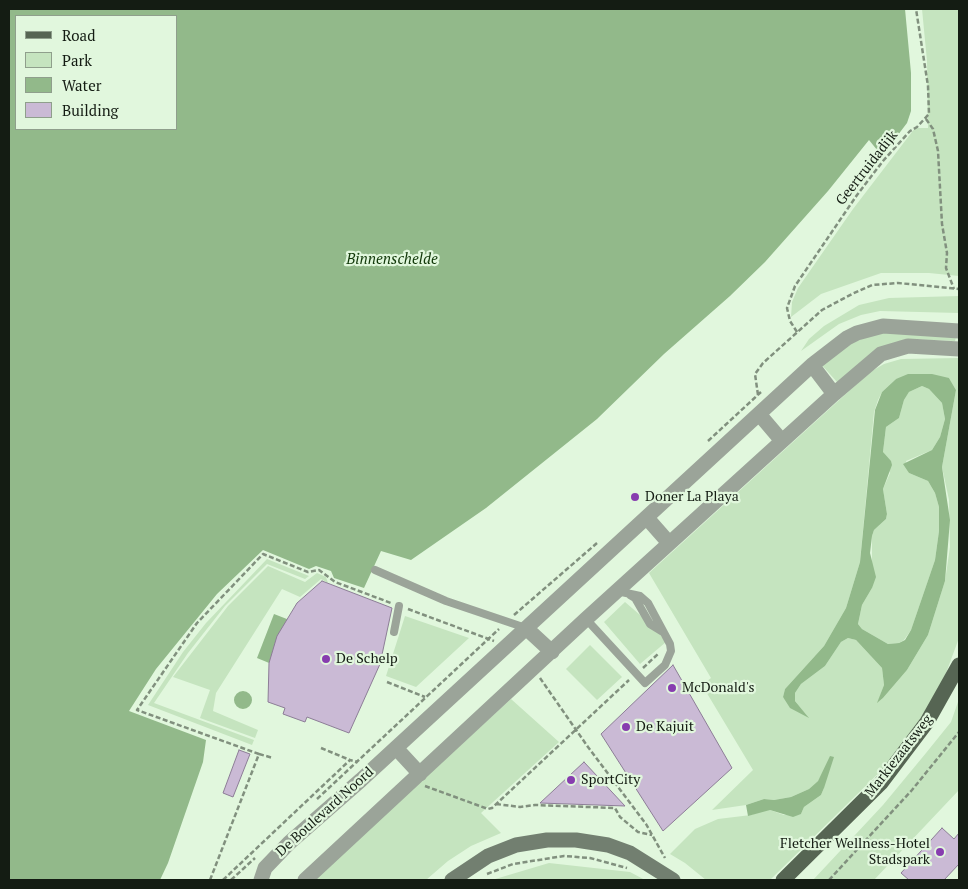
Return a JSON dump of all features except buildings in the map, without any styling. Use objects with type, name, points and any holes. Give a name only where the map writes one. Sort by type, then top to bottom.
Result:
[{"type":"main road","name":"Markiezaatsweg","points":[[783,880],[881,783],[927,722],[959,665]]},
{"type":"street","name":"De Boulevard Noord","points":[[260,880],[264,868],[288,843],[396,748],[812,365],[847,338],[870,329],[896,326],[959,331]]},
{"type":"street","points":[[305,880],[586,619],[623,592],[669,543],[881,354],[908,346],[959,349]]},
{"type":"street","points":[[812,365],[834,394]]},
{"type":"street","points":[[759,414],[782,441]]},
{"type":"street","points":[[647,518],[669,543]]},
{"type":"street","points":[[526,628],[552,652]]},
{"type":"street","points":[[396,748],[417,778]]},
{"type":"street","points":[[452,880],[488,856],[516,845],[547,840],[576,840],[608,846],[630,853],[673,880]]},
{"type":"lane","points":[[375,570],[446,601],[526,628]]},
{"type":"lane","points":[[586,619],[645,683],[665,665],[671,651],[670,646],[648,603],[640,596],[623,592]]},
{"type":"lane","points":[[394,632],[399,606]]},
{"type":"path","points":[[916,9],[928,86],[929,114],[926,119],[933,129],[938,151],[942,224],[947,253],[946,268],[956,289]]},
{"type":"path","name":"Geertruidadijk","points":[[797,332],[790,321],[787,308],[795,286],[883,160],[910,131],[926,119]]},
{"type":"path","points":[[701,447],[758,395],[755,374],[763,363],[822,310],[872,285],[898,284],[956,289]]},
{"type":"path","points":[[315,801],[506,622],[601,539]]},
{"type":"path","points":[[273,758],[137,710],[176,651],[218,599],[263,554],[308,572],[319,570],[334,582],[488,639]]},
{"type":"path","points":[[417,778],[488,809],[496,804],[663,649],[670,646]]},
{"type":"path","points":[[539,676],[652,835],[667,862]]},
{"type":"path","points":[[387,682],[426,698]]},
{"type":"path","points":[[829,880],[912,790],[959,732]]},
{"type":"path","points":[[321,748],[374,768]]},
{"type":"path","points":[[210,880],[259,754]]},
{"type":"path","points":[[223,880],[350,760]]},
{"type":"path","points":[[496,804],[520,807],[535,805],[616,808],[620,817],[638,832],[652,835]]},
{"type":"path","points":[[231,880],[259,854]]},
{"type":"path","points":[[482,877],[513,864],[564,856],[612,863],[633,871]]},
{"type":"green space","points":[[922,9],[959,9],[959,276],[929,273],[881,273],[821,294],[791,317],[792,302],[798,288],[853,209],[915,128],[928,128],[927,61]]},
{"type":"green space","points":[[959,296],[959,313],[880,311],[861,315],[839,324],[801,351],[809,339],[824,326],[859,305],[889,298]]},
{"type":"green space","points":[[878,332],[956,337],[955,341],[908,339],[837,382],[820,363],[835,350]]},
{"type":"green space","points":[[959,358],[959,638],[939,692],[894,758],[770,880],[706,880],[670,854],[695,829],[718,819],[751,815],[763,810],[770,810],[784,815],[801,814],[804,807],[821,795],[824,788],[824,771],[818,781],[809,789],[791,797],[774,800],[764,799],[746,805],[712,810],[753,770],[702,685],[711,678],[649,573],[870,372],[884,364],[901,359]],"holes":[[[949,378],[956,390],[942,467],[949,500],[950,547],[945,581],[928,635],[907,670],[878,702],[884,685],[882,668],[856,640],[848,638],[841,642],[825,666],[801,684],[795,693],[795,701],[808,717],[783,697],[785,689],[824,646],[846,608],[860,562],[874,412],[878,400],[882,392],[896,379]]]},
{"type":"green space","points":[[922,386],[929,389],[942,403],[945,419],[940,437],[932,450],[906,461],[909,473],[928,481],[935,493],[939,507],[939,531],[935,560],[911,630],[904,640],[899,643],[888,644],[862,629],[858,624],[862,605],[872,588],[872,536],[874,530],[886,519],[887,514],[883,489],[890,473],[883,452],[886,427],[899,418],[904,400],[909,392]]},
{"type":"green space","points":[[267,559],[309,576],[305,579],[267,564],[225,606],[188,653],[154,703],[254,740],[252,745],[148,705],[183,652],[206,623]]},
{"type":"green space","points":[[268,566],[305,582],[317,573],[326,577],[328,583],[321,579],[300,597],[282,589],[216,693],[213,711],[258,730],[255,738],[200,718],[210,690],[173,677],[228,606]]},
{"type":"green space","points":[[625,602],[654,627],[666,642],[640,664],[604,622]]},
{"type":"green space","points":[[405,616],[469,638],[416,687],[386,676]]},
{"type":"green space","points":[[590,645],[622,677],[597,700],[566,669]]},
{"type":"green space","points":[[511,699],[559,742],[481,813],[501,833],[471,846],[448,861],[426,880],[312,880]]},
{"type":"green space","points":[[959,699],[959,790],[874,880],[813,880],[883,805],[926,753],[951,722]]},
{"type":"green space","points":[[549,863],[630,872],[645,880],[492,880]]},
{"type":"water","name":"Binnenschelde","points":[[9,9],[905,9],[911,73],[911,111],[907,123],[882,156],[869,140],[828,191],[765,262],[730,296],[664,354],[597,419],[486,508],[411,560],[381,551],[364,588],[334,578],[331,571],[316,566],[309,569],[263,550],[217,594],[156,669],[129,711],[206,740],[203,762],[168,863],[160,880],[9,880]]},
{"type":"water","points":[[908,374],[932,374],[949,378],[956,390],[942,467],[950,520],[945,581],[928,635],[907,670],[883,698],[877,703],[884,685],[882,668],[856,640],[848,638],[841,642],[825,666],[801,684],[795,693],[795,701],[809,718],[790,708],[783,697],[785,689],[824,646],[846,608],[860,562],[875,410],[882,392],[896,379]],"holes":[[[922,386],[929,389],[942,403],[945,419],[940,437],[932,450],[903,464],[909,473],[928,481],[935,493],[939,507],[939,531],[935,560],[911,630],[905,640],[899,643],[888,644],[862,629],[858,624],[862,605],[876,577],[870,553],[872,536],[874,530],[886,519],[887,514],[883,489],[892,465],[883,452],[886,427],[899,418],[904,400],[909,392]]]},
{"type":"water","points":[[274,614],[292,621],[274,665],[257,658]]},
{"type":"water","points":[[243,691],[249,694],[252,700],[249,706],[243,709],[237,706],[234,700],[237,694]]},
{"type":"water","points":[[830,756],[834,757],[821,795],[804,807],[801,814],[793,817],[770,810],[748,816],[746,805],[764,799],[774,800],[791,797],[809,789],[818,781]]},
{"type":"place","name":"Doner La Playa","points":[[635,497]]},
{"type":"place","name":"De Schelp","points":[[326,659]]},
{"type":"place","name":"McDonald's","points":[[672,688]]},
{"type":"place","name":"De Kajuit","points":[[626,727]]},
{"type":"place","name":"SportCity","points":[[571,780]]},
{"type":"place","name":"Fletcher Wellness-Hotel Stadspark","points":[[940,852]]}]
